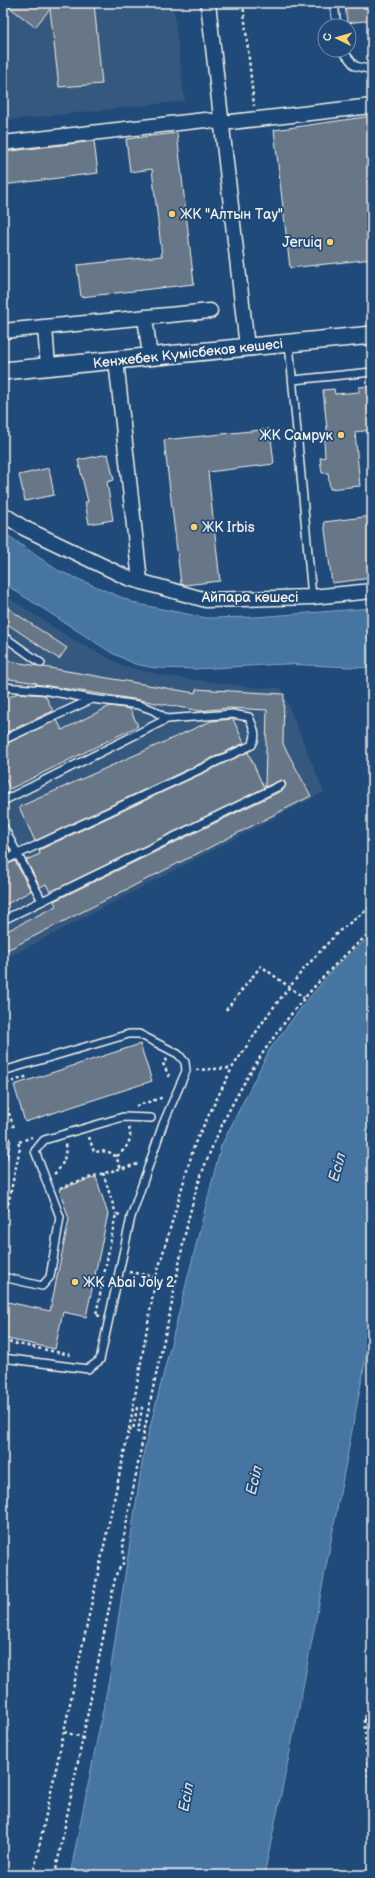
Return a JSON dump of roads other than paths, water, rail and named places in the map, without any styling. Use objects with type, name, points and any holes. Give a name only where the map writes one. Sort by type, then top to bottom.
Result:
[{"type":"street","points":[[208,3],[248,348]]},
{"type":"street","points":[[3,143],[205,120],[222,123],[372,106]]},
{"type":"street","points":[[3,331],[210,311]]},
{"type":"street","points":[[145,317],[150,357]]},
{"type":"street","points":[[45,327],[48,367]]},
{"type":"street","name":"Кенжебек Күмісбеков көшесі","points":[[3,371],[372,335]]},
{"type":"street","points":[[116,360],[140,581]]},
{"type":"street","name":"Айпара көшесі","points":[[3,514],[24,528],[128,578],[206,600],[312,597],[372,591]]},
{"type":"lane","points":[[334,3],[336,18]]},
{"type":"lane","points":[[348,58],[355,66],[372,70]]},
{"type":"lane","points":[[290,343],[312,597]]},
{"type":"lane","points":[[293,380],[372,372]]},
{"type":"lane","points":[[3,636],[41,663]]},
{"type":"lane","points":[[3,687],[43,690],[92,699],[139,705],[153,710],[167,719]]},
{"type":"lane","points":[[3,740],[92,699]]},
{"type":"lane","points":[[3,801],[167,719],[232,714],[249,717],[255,732],[252,745],[3,861]]},
{"type":"lane","points":[[3,920],[280,785]]},
{"type":"lane","points":[[3,826],[42,901]]},
{"type":"lane","points":[[3,1071],[129,1034],[139,1034],[178,1054],[185,1062],[186,1071],[164,1124],[130,1217],[100,1360],[88,1369],[3,1358]]},
{"type":"lane","points":[[3,1277],[42,1286],[50,1277],[60,1217],[35,1151],[44,1140],[123,1117],[151,1118]]},
{"type":"lane","points":[[3,1132],[6,1142],[3,1157]]},
{"type":"water","points":[[3,532],[57,570],[137,604],[207,618],[256,617],[372,608],[372,668],[284,664],[195,669],[155,668],[135,664],[112,653],[3,583]]},
{"type":"water","name":"Есіл","points":[[372,934],[372,1326],[298,1713],[264,1875],[70,1875],[109,1680],[144,1451],[221,1146],[270,1049],[304,1004],[335,967]]},
{"type":"place","name":"ЖК \"Алтын Тау\"","points":[[172,214]]},
{"type":"place","name":"Jeruiq","points":[[330,242]]},
{"type":"place","name":"ЖК Самрук","points":[[341,435]]},
{"type":"place","name":"ЖК Irbis","points":[[194,527]]},
{"type":"place","name":"ЖК Abai Joly 2","points":[[75,1282]]}]
